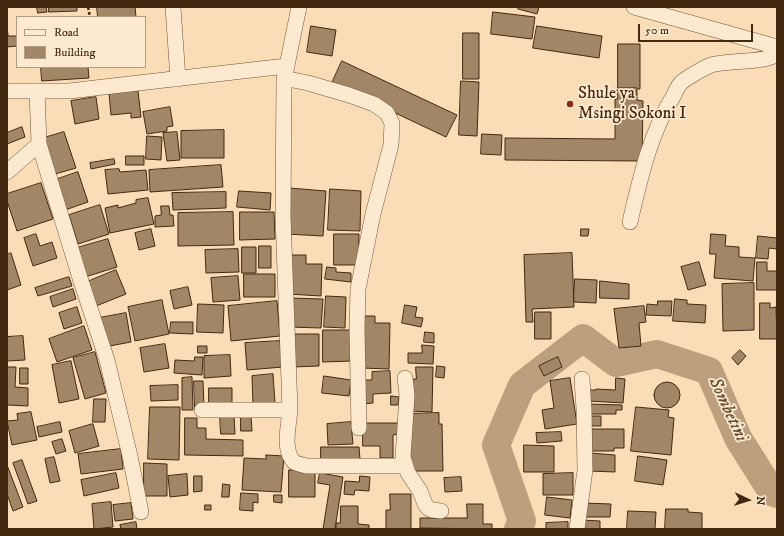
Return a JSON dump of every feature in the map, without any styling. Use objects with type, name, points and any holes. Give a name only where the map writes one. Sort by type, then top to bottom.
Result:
[{"type":"street","points":[[173,7],[178,78]]},
{"type":"street","points":[[299,7],[285,73],[283,216],[290,410],[287,440],[288,452],[295,462],[306,466],[405,466]]},
{"type":"street","points":[[634,7],[777,47]]},
{"type":"street","points":[[630,222],[644,164],[665,109],[681,82],[711,65],[762,60],[774,57],[777,54]]},
{"type":"street","points":[[7,91],[69,90],[178,78],[285,73],[293,80],[349,94],[374,104],[387,112],[392,123],[391,145],[373,214],[358,290],[357,341],[360,428]]},
{"type":"street","points":[[37,91],[39,144],[107,360],[142,512]]},
{"type":"street","points":[[7,172],[39,144]]},
{"type":"street","points":[[405,378],[406,395],[403,457],[405,466],[410,479],[420,491],[424,504],[432,510],[441,511]]},
{"type":"street","points":[[577,529],[585,470],[582,379]]},
{"type":"street","points":[[202,410],[290,410]]},
{"type":"building","points":[[37,7],[46,7],[47,12],[38,13]]},
{"type":"building","points":[[49,7],[77,7],[77,11],[49,12]]},
{"type":"building","points":[[97,7],[135,7],[136,16],[98,16]]},
{"type":"building","points":[[519,7],[539,7],[537,14],[518,9]]},
{"type":"building","points":[[493,12],[535,17],[532,39],[491,34]]},
{"type":"building","points":[[7,26],[8,36],[16,36],[16,46],[7,47]]},
{"type":"building","points":[[311,26],[336,30],[332,56],[307,52]]},
{"type":"building","points":[[537,26],[602,36],[599,58],[533,48]]},
{"type":"building","points":[[463,33],[479,33],[479,79],[463,79]]},
{"type":"building","points":[[618,44],[640,44],[640,89],[618,88]]},
{"type":"building","points":[[342,61],[457,115],[446,137],[332,83]]},
{"type":"building","points":[[41,68],[88,68],[89,78],[42,81]]},
{"type":"building","points":[[461,81],[479,82],[477,136],[459,135]]},
{"type":"building","points":[[617,90],[637,90],[637,100],[643,101],[642,161],[505,160],[505,138],[615,139],[615,99],[617,99]]},
{"type":"building","points":[[138,91],[141,117],[131,118],[131,113],[111,115],[109,93]]},
{"type":"building","points":[[96,97],[99,119],[75,124],[71,101]]},
{"type":"building","points":[[170,107],[173,126],[167,127],[167,131],[147,134],[143,112]]},
{"type":"building","points":[[22,127],[25,137],[7,144],[7,133]]},
{"type":"building","points":[[224,130],[224,158],[181,158],[181,131]]},
{"type":"building","points":[[64,132],[76,168],[55,174],[44,138]]},
{"type":"building","points":[[177,132],[180,160],[167,161],[163,133]]},
{"type":"building","points":[[482,134],[502,135],[501,155],[481,154]]},
{"type":"building","points":[[147,136],[162,137],[161,160],[146,159]]},
{"type":"building","points":[[126,156],[144,156],[144,165],[126,165]]},
{"type":"building","points":[[114,159],[115,164],[91,169],[90,163]]},
{"type":"building","points":[[221,165],[223,187],[150,192],[149,170]]},
{"type":"building","points":[[119,169],[120,172],[146,170],[148,190],[108,194],[105,170]]},
{"type":"building","points":[[78,172],[88,202],[65,210],[55,180]]},
{"type":"building","points":[[41,183],[53,219],[17,231],[7,201],[7,194]]},
{"type":"building","points":[[289,188],[326,191],[323,236],[286,234]]},
{"type":"building","points":[[330,189],[361,191],[360,231],[328,230]]},
{"type":"building","points":[[239,191],[271,193],[270,210],[237,207]]},
{"type":"building","points":[[226,192],[226,208],[173,210],[172,193]]},
{"type":"building","points":[[148,198],[154,224],[110,233],[105,208],[118,205],[118,208],[136,203],[136,200]]},
{"type":"building","points":[[100,205],[109,234],[78,244],[69,215]]},
{"type":"building","points":[[161,206],[169,206],[170,215],[173,215],[174,226],[155,227],[155,216],[161,215]]},
{"type":"building","points":[[233,212],[234,245],[178,246],[178,213]]},
{"type":"building","points":[[240,212],[274,212],[275,239],[240,240]]},
{"type":"building","points":[[151,229],[155,246],[139,250],[135,233]]},
{"type":"building","points":[[581,229],[589,229],[588,236],[581,236]]},
{"type":"building","points":[[36,234],[40,246],[52,242],[57,258],[33,266],[24,238]]},
{"type":"building","points":[[334,234],[359,234],[359,265],[334,265]]},
{"type":"building","points":[[711,234],[726,235],[725,246],[739,247],[739,257],[755,258],[753,281],[714,278],[716,254],[710,254]]},
{"type":"building","points":[[758,236],[777,238],[777,249],[769,248],[768,259],[756,258]]},
{"type":"building","points":[[108,239],[117,267],[85,277],[77,248]]},
{"type":"building","points":[[259,246],[271,246],[271,268],[259,268]]},
{"type":"building","points":[[242,247],[256,247],[256,273],[242,273]]},
{"type":"building","points":[[238,249],[239,272],[206,273],[205,250]]},
{"type":"building","points":[[11,253],[21,285],[7,290],[7,255]]},
{"type":"building","points":[[572,253],[574,307],[532,309],[533,322],[526,322],[524,255]]},
{"type":"building","points":[[290,255],[306,255],[306,264],[322,264],[321,296],[288,294]]},
{"type":"building","points":[[699,262],[706,285],[688,290],[681,267]]},
{"type":"building","points":[[757,262],[767,262],[767,271],[777,271],[777,290],[757,290]]},
{"type":"building","points":[[327,267],[336,268],[336,272],[351,273],[351,282],[325,279]]},
{"type":"building","points":[[116,270],[126,294],[96,306],[87,282]]},
{"type":"building","points":[[244,274],[275,274],[275,297],[244,297]]},
{"type":"building","points":[[238,276],[240,300],[213,302],[211,278]]},
{"type":"building","points":[[69,277],[72,286],[38,296],[35,288]]},
{"type":"building","points":[[575,279],[597,280],[596,303],[574,302]]},
{"type":"building","points":[[600,281],[629,284],[629,299],[600,298]]},
{"type":"building","points":[[754,283],[754,330],[723,331],[722,284]]},
{"type":"building","points":[[188,287],[192,305],[174,309],[170,291]]},
{"type":"building","points":[[73,289],[76,299],[53,307],[50,297]]},
{"type":"building","points":[[326,296],[346,297],[345,328],[324,327]]},
{"type":"building","points":[[290,298],[323,299],[321,328],[289,327]]},
{"type":"building","points":[[675,299],[687,300],[687,304],[706,305],[705,323],[673,321]]},
{"type":"building","points":[[162,300],[169,334],[135,341],[128,307]]},
{"type":"building","points":[[277,301],[280,336],[231,341],[228,306]]},
{"type":"building","points":[[658,301],[672,301],[671,316],[646,315],[647,304],[657,305]]},
{"type":"building","points":[[760,303],[770,303],[770,308],[776,307],[777,339],[760,339]]},
{"type":"building","points":[[198,304],[224,305],[223,333],[197,332]]},
{"type":"building","points":[[405,305],[417,307],[415,317],[423,318],[421,327],[402,323]]},
{"type":"building","points":[[644,306],[646,322],[639,323],[641,346],[619,348],[614,309]]},
{"type":"building","points":[[77,307],[82,323],[64,329],[59,313]]},
{"type":"building","points":[[535,312],[551,312],[551,339],[535,339]]},
{"type":"building","points":[[126,313],[131,342],[104,347],[99,318]]},
{"type":"building","points":[[364,316],[375,316],[375,323],[390,323],[389,369],[362,368]]},
{"type":"building","points":[[171,322],[193,322],[193,334],[170,333]]},
{"type":"building","points":[[84,326],[92,350],[57,362],[49,339]]},
{"type":"building","points":[[323,330],[352,330],[353,361],[323,362]]},
{"type":"building","points":[[425,332],[434,333],[434,343],[424,342]]},
{"type":"building","points":[[292,334],[319,334],[319,366],[293,367]]},
{"type":"building","points":[[23,336],[25,360],[7,361],[7,337]]},
{"type":"building","points":[[280,341],[283,367],[247,370],[245,343]]},
{"type":"building","points":[[165,344],[169,368],[144,372],[140,348]]},
{"type":"building","points":[[422,345],[434,346],[433,364],[408,363],[408,353],[422,353]]},
{"type":"building","points":[[198,346],[207,346],[207,353],[198,353]]},
{"type":"building","points":[[740,350],[746,356],[738,365],[732,358]]},
{"type":"building","points":[[95,352],[106,393],[85,399],[73,358]]},
{"type":"building","points":[[230,355],[231,376],[204,378],[204,356]]},
{"type":"building","points":[[195,357],[203,357],[202,375],[174,373],[175,360],[194,361]]},
{"type":"building","points":[[558,357],[562,367],[544,376],[539,366]]},
{"type":"building","points":[[71,361],[79,399],[59,403],[52,365]]},
{"type":"building","points":[[437,366],[445,367],[444,378],[436,377]]},
{"type":"building","points":[[7,367],[16,367],[15,387],[28,388],[28,406],[7,405]]},
{"type":"building","points":[[416,367],[433,367],[432,412],[409,411],[410,379],[416,379]]},
{"type":"building","points":[[20,368],[28,368],[28,384],[20,384]]},
{"type":"building","points":[[390,371],[391,393],[373,394],[373,403],[362,404],[361,380],[372,380],[372,372]]},
{"type":"building","points":[[273,374],[275,403],[253,405],[252,376]]},
{"type":"building","points":[[324,376],[351,380],[349,396],[322,393]]},
{"type":"building","points":[[192,377],[193,410],[182,410],[182,378]]},
{"type":"building","points":[[570,378],[577,424],[545,429],[542,410],[554,408],[550,381]]},
{"type":"building","points":[[616,378],[625,379],[623,403],[588,401],[589,390],[615,390]]},
{"type":"building","points":[[194,381],[203,381],[204,407],[195,407]]},
{"type":"building","points":[[667,382],[676,386],[680,395],[676,404],[667,408],[658,404],[654,395],[658,386]]},
{"type":"building","points":[[178,385],[178,400],[151,401],[150,386]]},
{"type":"building","points":[[209,388],[232,388],[232,408],[209,408]]},
{"type":"building","points":[[391,396],[399,397],[398,405],[391,405]]},
{"type":"building","points":[[94,399],[106,399],[105,422],[93,422]]},
{"type":"building","points":[[588,404],[622,405],[622,410],[616,410],[616,414],[588,414]]},
{"type":"building","points":[[150,407],[180,407],[179,460],[148,459]]},
{"type":"building","points":[[636,407],[669,410],[668,417],[674,418],[671,455],[631,451]]},
{"type":"building","points":[[31,412],[37,440],[12,445],[7,421],[18,420],[17,414]]},
{"type":"building","points":[[439,413],[439,424],[442,424],[443,471],[409,471],[408,414]]},
{"type":"building","points":[[220,416],[234,416],[235,434],[221,434]]},
{"type":"building","points":[[241,416],[251,416],[252,431],[241,431]]},
{"type":"building","points":[[588,416],[601,416],[601,426],[587,426]]},
{"type":"building","points":[[185,418],[197,418],[197,428],[206,428],[206,439],[243,440],[243,456],[185,455]]},
{"type":"building","points":[[60,422],[62,432],[39,437],[37,427]]},
{"type":"building","points":[[351,422],[353,444],[328,445],[327,424]]},
{"type":"building","points":[[363,423],[398,423],[398,434],[393,435],[393,458],[380,458],[380,446],[363,446]]},
{"type":"building","points":[[93,424],[99,446],[75,453],[69,431]]},
{"type":"building","points":[[588,429],[624,429],[624,448],[614,448],[614,451],[588,451]]},
{"type":"building","points":[[561,432],[562,441],[537,443],[536,433]]},
{"type":"building","points":[[62,439],[66,451],[56,454],[52,442]]},
{"type":"building","points":[[524,445],[554,446],[554,472],[524,472]]},
{"type":"building","points":[[321,447],[359,447],[360,459],[321,459]]},
{"type":"building","points":[[121,449],[123,469],[81,474],[78,454]]},
{"type":"building","points":[[590,453],[615,455],[615,472],[589,471]]},
{"type":"building","points":[[266,455],[284,456],[281,492],[242,490],[244,458],[266,459]]},
{"type":"building","points":[[638,456],[667,460],[663,485],[635,481]]},
{"type":"building","points":[[54,457],[60,481],[50,483],[45,459]]},
{"type":"building","points":[[22,460],[37,501],[28,504],[13,463]]},
{"type":"building","points":[[144,463],[167,464],[167,496],[144,496]]},
{"type":"building","points":[[7,465],[23,507],[13,511],[7,494]]},
{"type":"building","points":[[289,470],[315,470],[315,497],[289,497]]},
{"type":"building","points":[[116,473],[119,488],[84,496],[81,480]]},
{"type":"building","points":[[320,473],[343,477],[335,529],[323,529],[330,485],[318,483]]},
{"type":"building","points":[[573,473],[573,495],[543,495],[543,474]]},
{"type":"building","points":[[187,474],[188,495],[170,497],[168,476]]},
{"type":"building","points":[[194,476],[202,476],[202,491],[194,492]]},
{"type":"building","points":[[360,476],[370,477],[369,491],[355,490],[354,495],[344,494],[345,481],[359,482]]},
{"type":"building","points":[[461,477],[462,491],[445,492],[444,478]]},
{"type":"building","points":[[223,484],[230,485],[229,497],[222,497]]},
{"type":"building","points":[[241,493],[258,494],[258,503],[253,502],[253,511],[240,510]]},
{"type":"building","points":[[390,494],[411,494],[411,529],[386,529],[386,510],[390,510]]},
{"type":"building","points":[[274,495],[282,495],[282,503],[274,502]]},
{"type":"building","points":[[547,497],[572,500],[570,518],[545,515]]},
{"type":"building","points":[[111,502],[113,527],[94,529],[92,504]]},
{"type":"building","points":[[131,503],[133,519],[115,521],[113,505]]},
{"type":"building","points":[[583,503],[611,504],[610,517],[583,517]]},
{"type":"building","points":[[467,504],[483,504],[483,524],[492,524],[492,529],[420,528],[420,518],[467,518]]},
{"type":"building","points":[[205,505],[211,505],[211,510],[205,510]]},
{"type":"building","points":[[341,506],[358,506],[358,524],[369,525],[369,529],[336,529],[336,523],[340,523]]},
{"type":"building","points":[[666,509],[688,509],[688,512],[702,513],[702,529],[665,529]]},
{"type":"building","points":[[628,511],[656,512],[655,529],[627,529]]},
{"type":"building","points":[[581,520],[600,521],[600,529],[581,529]]},
{"type":"building","points":[[136,522],[137,529],[121,529],[120,525]]},
{"type":"building","points":[[568,522],[568,529],[546,529],[546,523]]},
{"type":"waterway","name":"Sombetini","points":[[518,529],[522,521],[496,445],[522,385],[583,338],[616,363],[657,354],[709,371],[738,438],[772,492],[777,494]]},
{"type":"place","name":"Shule ya Msingi Sokoni I","points":[[570,104]]}]
